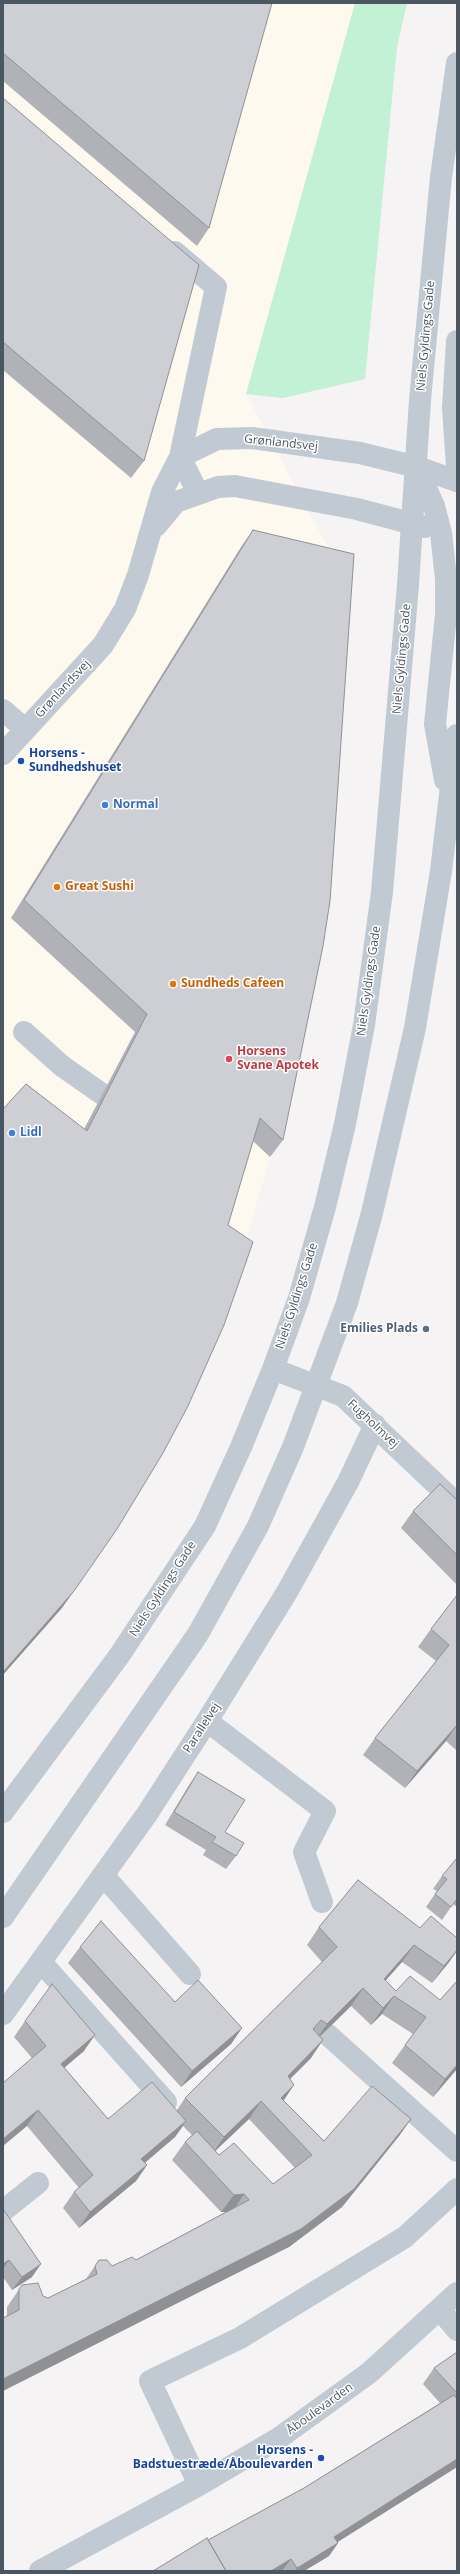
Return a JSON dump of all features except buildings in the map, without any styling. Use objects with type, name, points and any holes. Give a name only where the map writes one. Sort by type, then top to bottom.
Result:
[{"type":"street","points":[[455,74],[457,116]]},
{"type":"street","name":"Niels Gyldings Gade","points":[[3,1812],[119,1656],[205,1526],[241,1446],[273,1369],[299,1298],[325,1207],[345,1124],[364,1026],[382,892],[417,467],[424,357],[441,177],[455,74]]},
{"type":"street","points":[[161,240],[216,287],[180,457],[198,492]]},
{"type":"street","points":[[457,341],[453,408],[457,467]]},
{"type":"street","name":"Grønlandsvej","points":[[3,754],[103,645],[125,609],[152,531],[162,492],[180,457],[217,439],[252,438],[360,453],[417,467],[457,481]]},
{"type":"street","points":[[417,467],[434,506],[449,535],[446,579],[446,614],[435,724],[449,803]]},
{"type":"street","name":"Grønlandsvej","points":[[152,531],[176,502],[198,492],[218,487],[235,486],[350,508],[412,523],[449,535]]},
{"type":"street","points":[[3,710],[25,730]]},
{"type":"street","points":[[3,1917],[198,1634],[258,1526],[293,1447],[347,1303],[372,1214],[415,1028],[437,893],[457,735]]},
{"type":"street","points":[[24,1032],[62,1066],[102,1094]]},
{"type":"street","name":"Fugholmvej","points":[[273,1369],[316,1384],[343,1396],[457,1504]]},
{"type":"street","name":"Parallelvej","points":[[3,2014],[147,1814],[207,1721],[287,1592],[348,1482],[375,1425]]},
{"type":"street","points":[[207,1721],[325,1811],[304,1852],[322,1902]]},
{"type":"street","points":[[103,1875],[190,1974]]},
{"type":"street","points":[[41,1962],[166,2102]]},
{"type":"street","points":[[327,2034],[457,2151]]},
{"type":"street","points":[[3,2211],[38,2183]]},
{"type":"street","points":[[199,2485],[150,2381],[240,2338],[405,2236],[457,2189]]},
{"type":"street","name":"Åboulevarden","points":[[40,2571],[199,2485],[279,2438],[320,2410],[369,2373],[457,2293]]},
{"type":"street","points":[[440,2310],[457,2330]]},
{"type":"shaded area","points":[[3,3],[356,3],[246,394],[341,572],[270,1157],[241,1259],[105,1546],[62,1608],[3,1677]]},
{"type":"green space","points":[[355,3],[407,3],[397,47],[365,379],[283,398],[246,394]]},
{"type":"place","name":"Horsens - Sundhedshuset","points":[[21,761]]},
{"type":"place","name":"Normal","points":[[105,805]]},
{"type":"place","name":"Great Sushi","points":[[57,887]]},
{"type":"place","name":"Sundheds Cafeen","points":[[173,984]]},
{"type":"place","name":"Horsens Svane Apotek","points":[[229,1059]]},
{"type":"place","name":"Lidl","points":[[12,1133]]},
{"type":"place","name":"Emilies Plads","points":[[426,1329]]},
{"type":"place","name":"Horsens - Badstuestræde/Åboulevarden","points":[[321,2458]]}]
